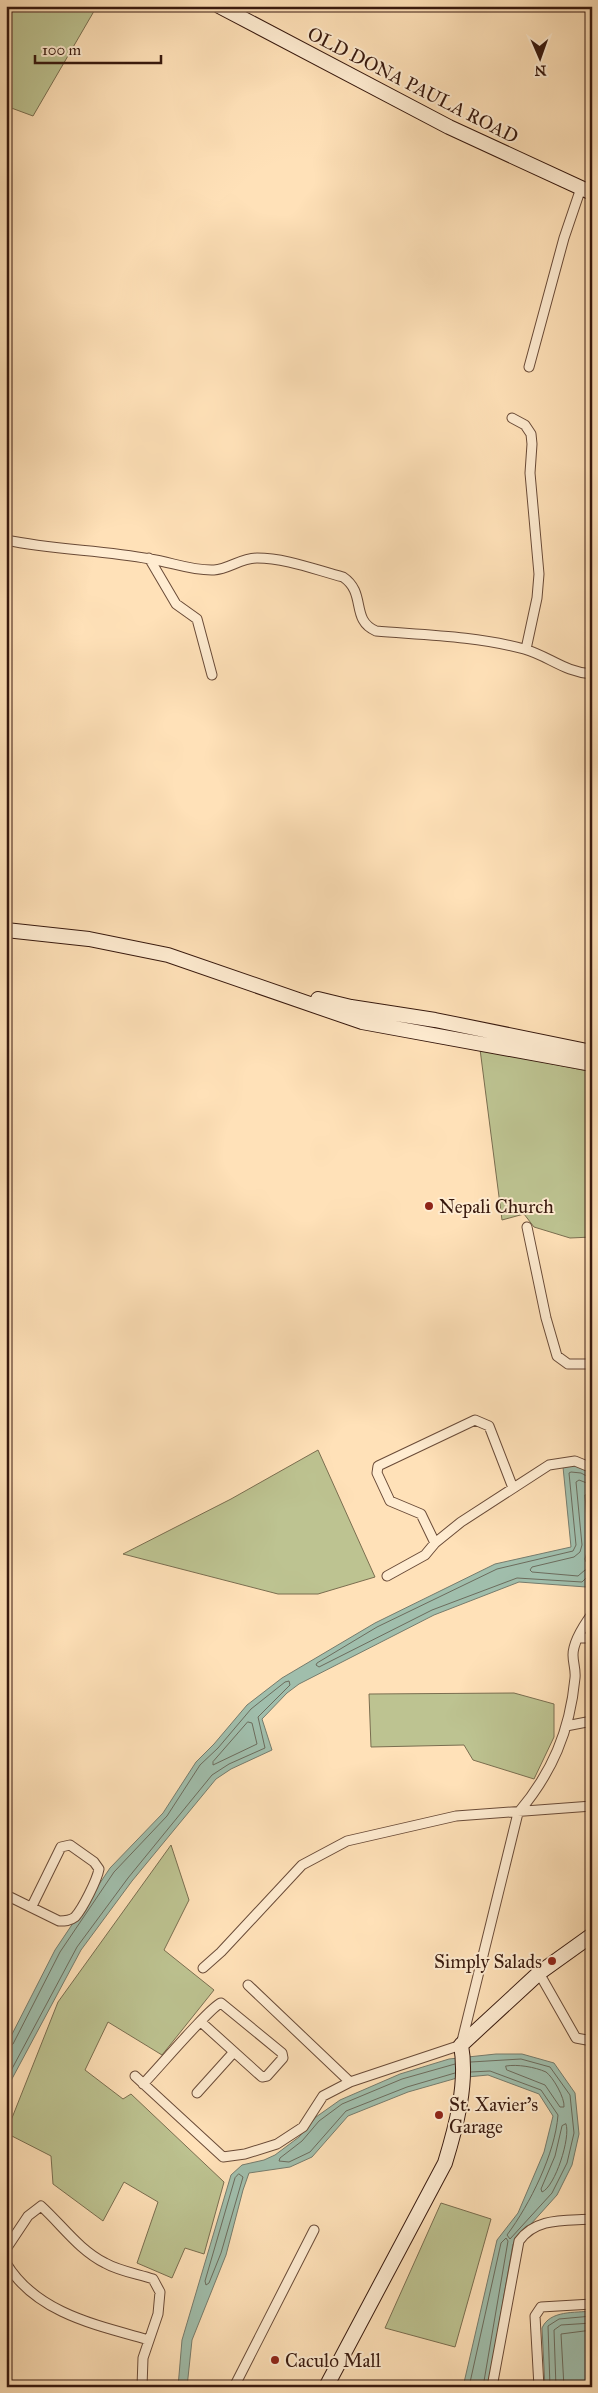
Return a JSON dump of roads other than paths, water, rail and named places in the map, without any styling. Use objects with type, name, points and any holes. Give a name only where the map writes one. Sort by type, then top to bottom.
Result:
[{"type":"street","name":"OLD DONA PAULA ROAD","points":[[218,6],[449,127],[586,190]]},
{"type":"street","points":[[529,367],[564,238],[586,190]]},
{"type":"street","points":[[512,418],[525,425],[530,434],[532,444],[530,473],[538,574],[536,598],[526,649]]},
{"type":"street","points":[[6,540],[42,547],[149,558],[214,570],[228,567],[240,561],[257,558],[283,561],[351,582],[357,593],[362,621],[367,628],[376,632],[473,638],[526,649],[577,673],[592,674]]},
{"type":"street","points":[[149,558],[176,604],[197,619],[212,675]]},
{"type":"street","points":[[6,920],[90,930],[170,948],[258,976],[314,998],[351,1008],[435,1020],[592,1052]]},
{"type":"street","points":[[6,930],[89,939],[168,955],[362,1022],[592,1064]]},
{"type":"street","points":[[527,1227],[556,1356],[568,1364],[592,1364]]},
{"type":"street","points":[[435,1543],[421,1514],[390,1501],[377,1474],[378,1466],[475,1420],[489,1426],[513,1488]]},
{"type":"street","points":[[387,1576],[425,1555],[435,1543],[461,1522],[549,1465],[576,1461],[592,1468]]},
{"type":"street","points":[[326,2387],[445,2163],[453,2139],[462,2082],[462,2049],[518,1813],[538,1790],[556,1757],[566,1726],[575,1677],[573,1654],[592,1614]]},
{"type":"street","points":[[579,1638],[592,1638]]},
{"type":"street","points":[[566,1726],[592,1721]]},
{"type":"street","points":[[203,1968],[221,1952],[302,1865],[347,1841],[456,1816],[518,1813],[592,1806]]},
{"type":"street","points":[[6,1895],[32,1906],[59,1921],[68,1921],[75,1916],[98,1877],[99,1869],[94,1862],[70,1845],[61,1848],[32,1906]]},
{"type":"street","points":[[134,2076],[224,2157],[245,2154],[277,2144],[303,2127],[323,2096],[350,2082],[462,2049],[539,1973],[592,1935]]},
{"type":"street","points":[[539,1973],[576,2038],[592,2041]]},
{"type":"street","points":[[248,1985],[350,2082]]},
{"type":"street","points":[[144,2084],[201,2022],[217,2005],[221,2003],[283,2055],[265,2078],[258,2075],[201,2022]]},
{"type":"street","points":[[197,2093],[233,2053]]},
{"type":"street","points":[[6,2250],[28,2216],[41,2206],[59,2222],[76,2242],[105,2264],[153,2279],[160,2292],[158,2314],[143,2358],[142,2387]]},
{"type":"street","points":[[492,2387],[519,2242],[526,2231],[539,2224],[592,2219]]},
{"type":"street","points":[[234,2387],[314,2230]]},
{"type":"street","points":[[6,2263],[16,2279],[40,2299],[74,2318],[149,2340]]},
{"type":"street","points":[[539,2387],[535,2316],[541,2307],[592,2304]]},
{"type":"water","points":[[574,1466],[584,1468],[592,1476],[592,1577],[586,1587],[519,1582],[434,1615],[299,1684],[287,1693],[262,1719],[272,1750],[231,1769],[216,1779],[132,1881],[81,1950],[6,2090],[6,2046],[55,1950],[110,1868],[163,1813],[196,1762],[247,1705],[282,1678],[375,1623],[495,1564],[571,1547],[563,1467]]},
{"type":"water","points":[[496,2054],[522,2054],[554,2063],[575,2093],[579,2134],[572,2165],[557,2195],[513,2244],[488,2387],[463,2387],[497,2240],[518,2213],[544,2152],[553,2116],[539,2094],[488,2075],[457,2078],[408,2092],[348,2116],[312,2157],[290,2167],[249,2173],[226,2255],[192,2340],[187,2387],[178,2387],[182,2340],[231,2175],[242,2165],[264,2160],[275,2155],[299,2137],[316,2117],[340,2100],[400,2074],[449,2059]]},
{"type":"water","points":[[592,2311],[592,2387],[545,2387],[542,2328],[546,2322],[557,2315]]},
{"type":"place","name":"Nepali Church","points":[[429,1206]]},
{"type":"place","name":"Simply Salads","points":[[552,1961]]},
{"type":"place","name":"St. Xavier's Garage","points":[[439,2115]]},
{"type":"place","name":"Caculo Mall","points":[[275,2360]]}]
